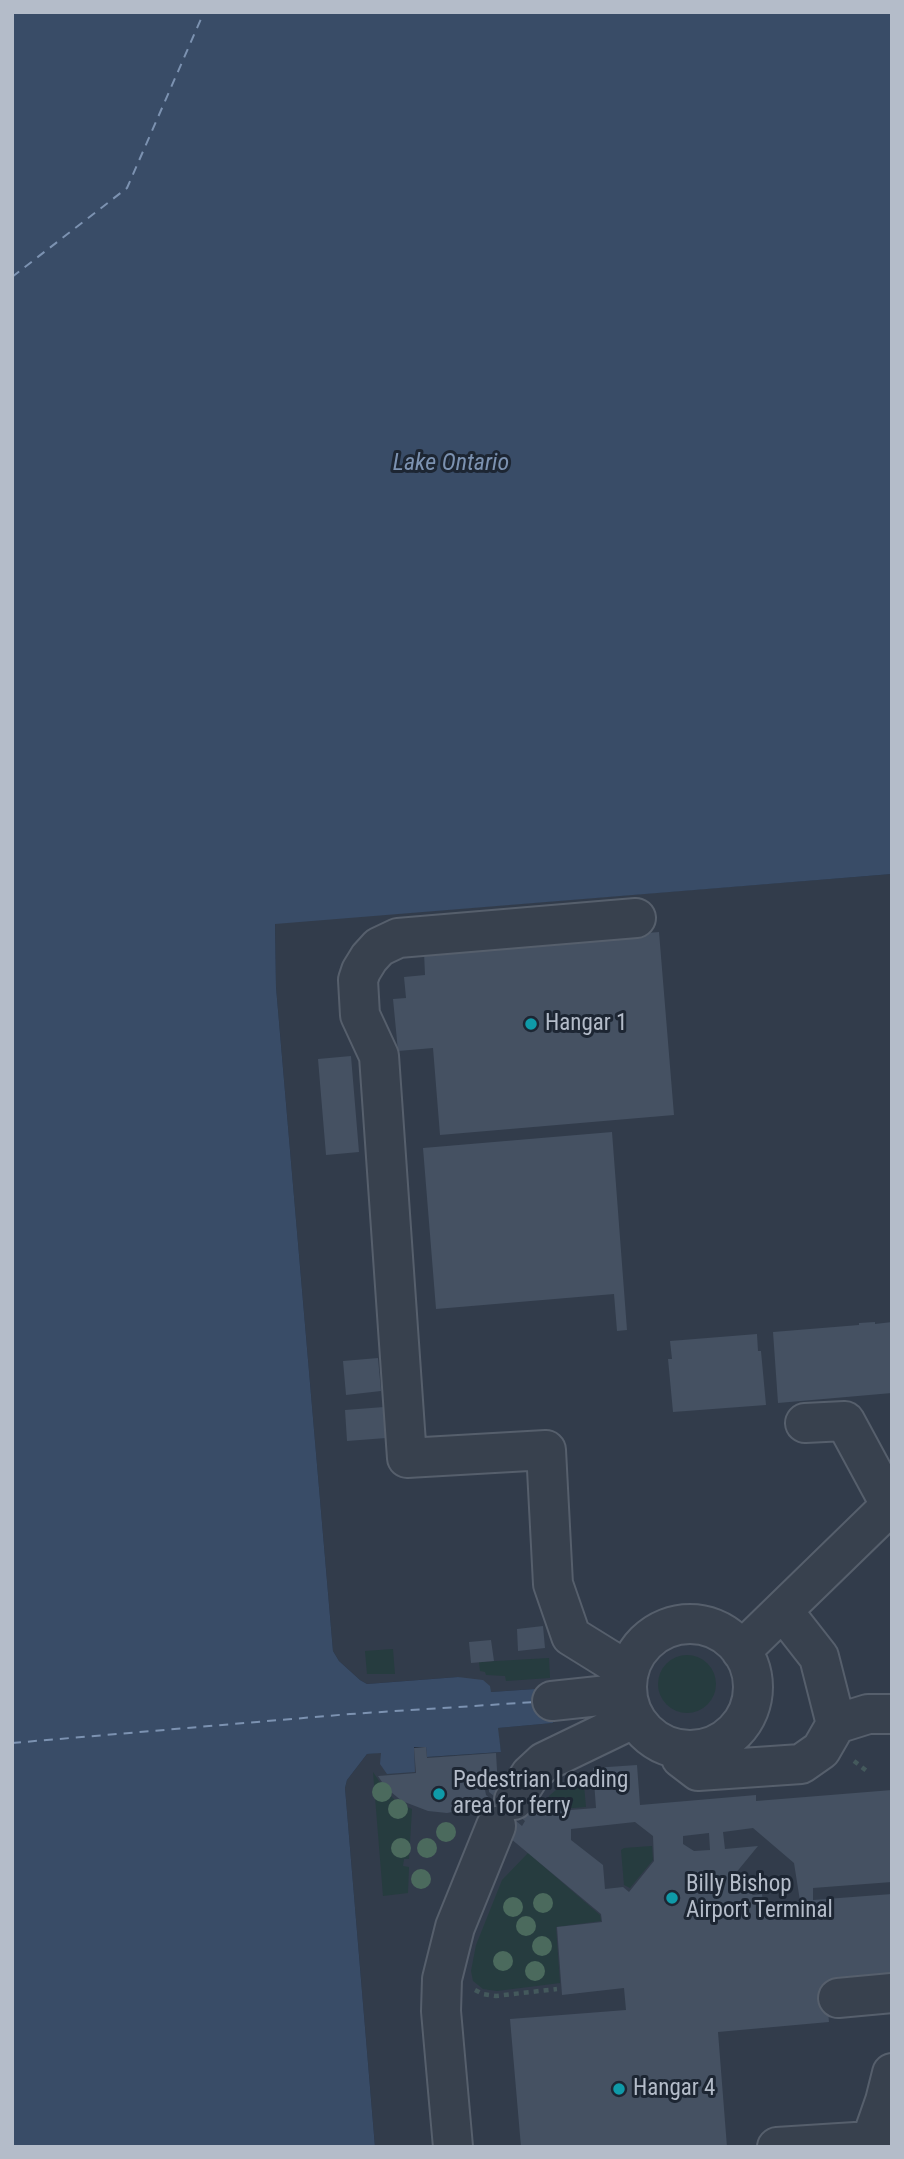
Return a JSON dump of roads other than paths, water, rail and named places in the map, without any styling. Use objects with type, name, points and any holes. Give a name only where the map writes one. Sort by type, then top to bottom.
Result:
[{"type":"lane","points":[[636,918],[398,939],[379,947],[361,971],[358,980],[360,1015],[379,1056],[407,1458],[546,1450],[553,1584],[571,1636],[630,1695],[643,1730],[698,1771],[801,1764],[821,1750],[836,1724],[868,1714],[892,1714]]},
{"type":"lane","points":[[741,1651],[891,1506],[845,1421],[805,1423]]},
{"type":"lane","points":[[783,1611],[819,1657],[836,1724]]},
{"type":"lane","points":[[453,2147],[441,2011],[442,1979],[455,1927],[505,1813],[530,1775],[630,1695],[641,1647],[663,1630],[676,1626],[705,1626],[732,1641],[748,1663],[753,1688],[745,1716],[737,1729],[712,1746],[683,1750],[666,1746]]},
{"type":"lane","points":[[552,1701],[630,1695]]},
{"type":"lane","points":[[836,1724],[870,1733],[892,1732]]},
{"type":"lane","points":[[838,1998],[892,1993]]},
{"type":"lane","points":[[777,2147],[871,2144],[892,2073]]},
{"type":"water","name":"Lake Ontario","points":[[12,12],[892,12],[892,874],[275,924],[276,987],[333,1651],[339,1661],[367,1684],[458,1677],[483,1680],[490,1686],[491,1692],[550,1688],[553,1723],[498,1728],[501,1752],[427,1757],[426,1747],[414,1747],[415,1772],[387,1774],[380,1764],[381,1753],[367,1754],[347,1780],[345,1788],[375,2147],[12,2147]]},
{"type":"place","name":"Hangar 1","points":[[531,1024]]},
{"type":"place","name":"Pedestrian Loading area for ferry","points":[[439,1794]]},
{"type":"place","name":"Billy Bishop Airport Terminal","points":[[672,1898]]},
{"type":"place","name":"Hangar 4","points":[[619,2089]]}]
